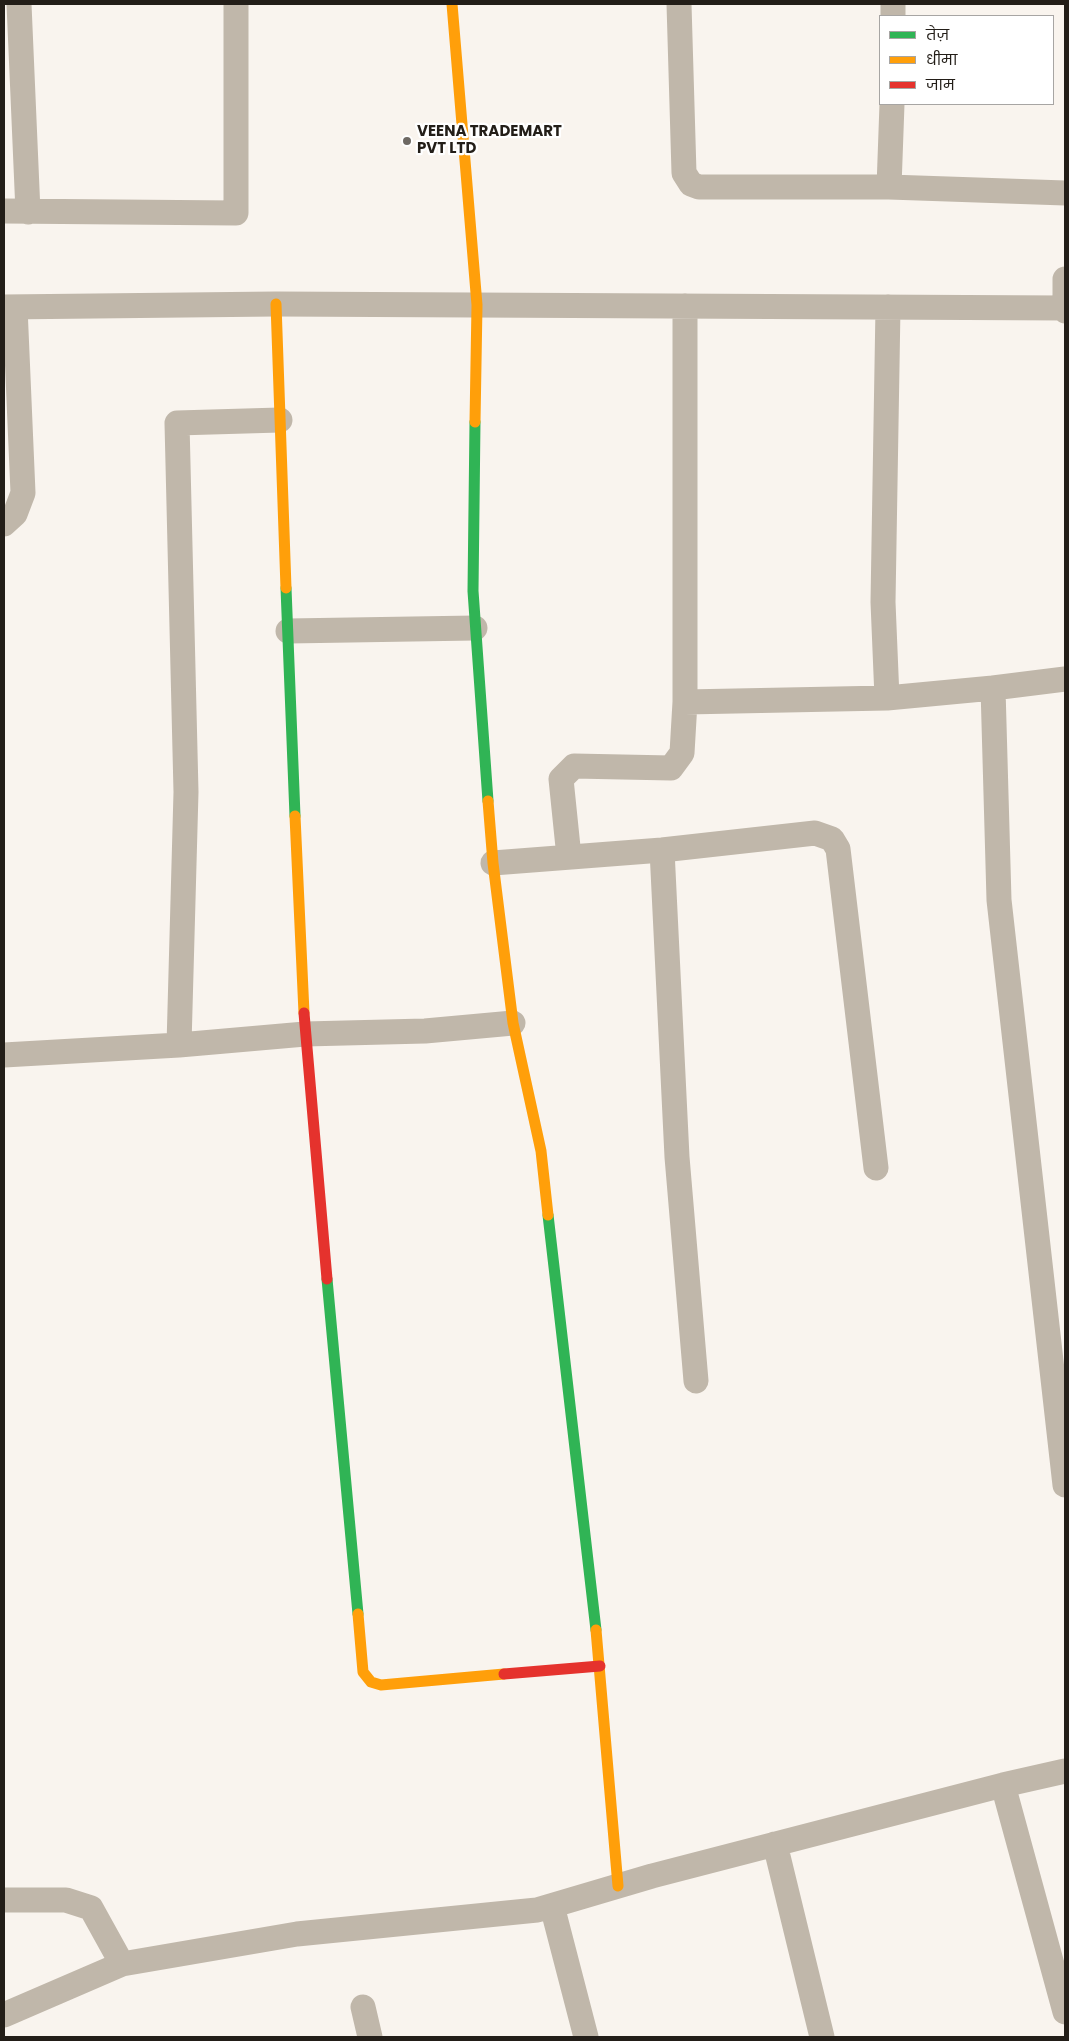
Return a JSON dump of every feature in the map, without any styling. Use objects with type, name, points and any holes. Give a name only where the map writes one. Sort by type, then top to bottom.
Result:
[{"type":"street","points":[[19,4],[16,212],[236,213],[236,4]]},
{"type":"street","points":[[452,4],[477,305],[473,591],[493,863],[513,1023],[542,1151],[600,1666],[618,1886]]},
{"type":"street","points":[[679,4],[684,173],[691,184],[699,187],[889,188],[1065,193]]},
{"type":"street","points":[[889,188],[892,105]]},
{"type":"street","points":[[4,524],[15,514],[23,493],[9,307],[276,304],[1065,309],[1065,279]]},
{"type":"street","points":[[276,304],[305,1034],[363,1672],[371,1682],[382,1685],[600,1666]]},
{"type":"street","points":[[569,857],[561,779],[574,766],[671,768],[682,752],[685,702],[685,306]]},
{"type":"street","points":[[887,698],[883,602],[888,307]]},
{"type":"street","points":[[179,1045],[186,792],[177,422],[280,420]]},
{"type":"street","points":[[288,631],[476,628]]},
{"type":"street","points":[[685,702],[887,698],[1065,679]]},
{"type":"street","points":[[993,688],[999,900],[1065,1485]]},
{"type":"street","points":[[493,863],[662,850],[815,834],[832,839],[838,850],[876,1168]]},
{"type":"street","points":[[662,850],[677,1157],[696,1381]]},
{"type":"street","points":[[4,1055],[179,1045],[305,1034],[425,1031],[513,1023]]},
{"type":"street","points":[[4,2015],[122,1964],[297,1934],[537,1910],[775,1844],[1003,1785],[1065,1771]]},
{"type":"street","points":[[1003,1785],[1065,2012]]},
{"type":"street","points":[[775,1844],[822,2037]]},
{"type":"street","points":[[4,1900],[66,1900],[90,1908],[122,1964]]},
{"type":"street","points":[[552,1906],[586,2037]]},
{"type":"street","points":[[363,2007],[370,2037]]},
{"type":"traffic: fast","points":[[475,422],[473,591],[488,801]]},
{"type":"traffic: fast","points":[[286,588],[295,816]]},
{"type":"traffic: fast","points":[[548,1215],[596,1630]]},
{"type":"traffic: fast","points":[[327,1279],[358,1614]]},
{"type":"traffic: slow","points":[[452,4],[477,305],[475,422]]},
{"type":"traffic: slow","points":[[276,304],[286,588]]},
{"type":"traffic: slow","points":[[488,801],[493,863],[513,1023],[541,1151],[548,1215]]},
{"type":"traffic: slow","points":[[295,816],[304,1013]]},
{"type":"traffic: slow","points":[[358,1614],[363,1672],[371,1682],[381,1685],[504,1674]]},
{"type":"traffic: slow","points":[[596,1630],[618,1886]]},
{"type":"traffic: jam","points":[[304,1013],[327,1279]]},
{"type":"traffic: jam","points":[[504,1674],[600,1666]]},
{"type":"place","name":"VEENA TRADEMART PVT LTD","points":[[407,141]]}]
